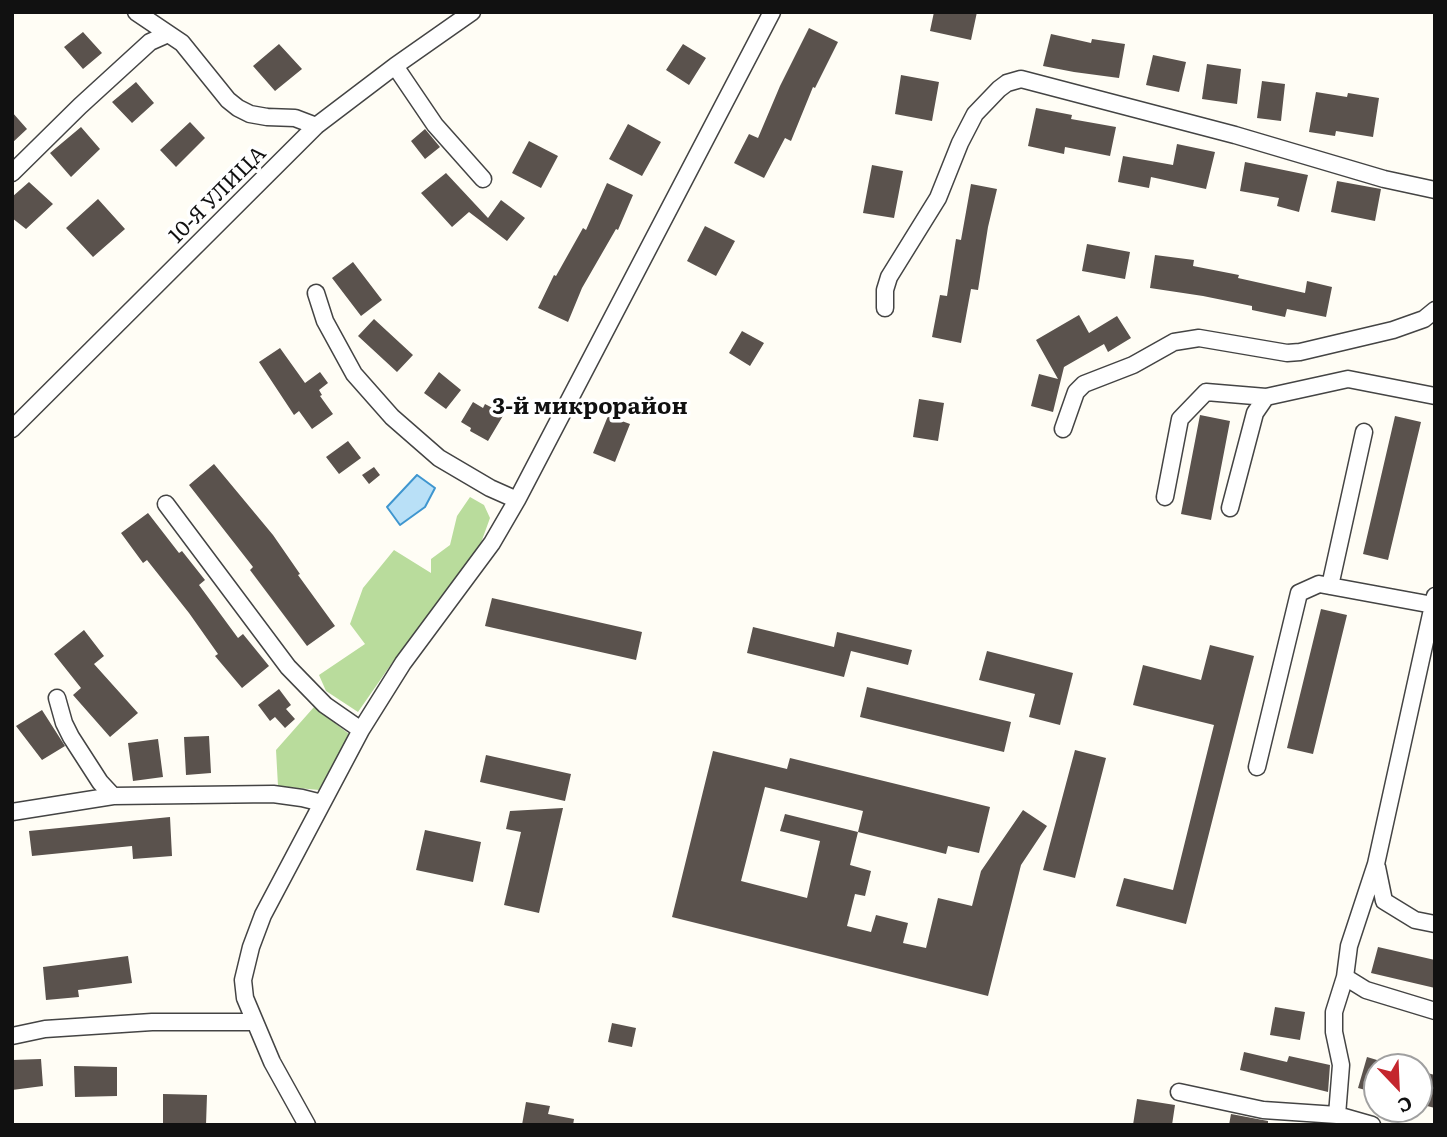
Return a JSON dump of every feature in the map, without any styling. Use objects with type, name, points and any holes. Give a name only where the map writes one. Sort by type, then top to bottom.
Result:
[{"type":"street","points":[[136,12],[182,43],[228,100],[239,108],[250,114],[295,118],[316,126]]},
{"type":"street","name":"10-Я УЛИЦА","points":[[12,429],[316,126],[472,12]]},
{"type":"street","points":[[307,1125],[272,1062],[245,998],[243,980],[251,947],[267,907],[361,730],[403,663],[492,542],[517,500],[772,12]]},
{"type":"street","points":[[12,173],[150,42],[168,34]]},
{"type":"street","points":[[395,66],[435,125],[483,179]]},
{"type":"street","points":[[885,308],[885,290],[889,277],[938,198],[975,114],[999,89],[1007,83],[1021,79],[1435,190]]},
{"type":"street","points":[[316,293],[325,321],[354,374],[392,417],[439,457],[490,488],[517,500]]},
{"type":"street","points":[[1063,429],[1076,392],[1084,384],[1133,365],[1174,342],[1199,338],[1287,353],[1300,352],[1393,330],[1424,319],[1435,310]]},
{"type":"street","points":[[1165,497],[1180,419],[1206,392],[1266,397],[1348,379],[1435,396]]},
{"type":"street","points":[[1230,509],[1255,413],[1266,397]]},
{"type":"street","points":[[1330,586],[1364,432]]},
{"type":"street","points":[[166,504],[288,667],[325,705],[361,730]]},
{"type":"street","points":[[1257,767],[1299,593],[1319,584],[1433,607],[1376,864],[1349,946],[1345,976],[1334,1012],[1334,1032],[1341,1065],[1337,1115]]},
{"type":"street","points":[[57,698],[71,737],[100,782],[113,796]]},
{"type":"street","points":[[12,812],[113,796],[273,794],[322,803]]},
{"type":"street","points":[[1376,864],[1384,901],[1415,920],[1435,925]]},
{"type":"street","points":[[1345,976],[1366,990],[1435,1010]]},
{"type":"street","points":[[12,1036],[45,1029],[152,1022],[254,1022]]},
{"type":"street","points":[[1179,1092],[1262,1117],[1337,1115],[1372,1125]]},
{"type":"green space","points":[[470,497],[484,505],[490,518],[478,551],[358,712],[326,691],[319,675],[365,644],[350,624],[363,588],[394,550],[431,573],[431,559],[450,545],[457,516]]},
{"type":"green space","points":[[314,707],[349,734],[319,790],[278,786],[276,750]]},
{"type":"water","points":[[417,475],[435,488],[425,507],[400,525],[387,507]]},
{"type":"building","points":[[934,12],[977,12],[971,40],[930,31]]},
{"type":"building","points":[[809,28],[838,42],[815,88],[813,87],[791,141],[785,138],[764,178],[734,163],[749,134],[758,138]]},
{"type":"building","points":[[83,32],[102,53],[83,69],[64,47]]},
{"type":"building","points":[[1051,34],[1091,43],[1092,39],[1125,44],[1119,78],[1043,66]]},
{"type":"building","points":[[279,44],[302,69],[275,91],[253,66]]},
{"type":"building","points":[[683,44],[706,58],[689,85],[666,70]]},
{"type":"building","points":[[1153,55],[1186,62],[1179,92],[1146,85]]},
{"type":"building","points":[[1207,64],[1241,69],[1237,104],[1202,99]]},
{"type":"building","points":[[901,75],[939,82],[932,121],[895,114]]},
{"type":"building","points":[[1262,81],[1285,84],[1281,121],[1257,118]]},
{"type":"building","points":[[136,82],[154,103],[132,123],[112,102]]},
{"type":"building","points":[[1316,92],[1379,98],[1373,137],[1336,131],[1335,136],[1309,132]]},
{"type":"building","points":[[1036,108],[1072,115],[1071,119],[1116,127],[1110,156],[1065,147],[1064,154],[1028,146]]},
{"type":"building","points":[[12,112],[27,129],[12,143]]},
{"type":"building","points":[[190,122],[205,138],[176,167],[160,150]]},
{"type":"building","points":[[628,124],[661,142],[642,176],[609,159]]},
{"type":"building","points":[[81,127],[100,149],[71,177],[50,153]]},
{"type":"building","points":[[425,129],[440,147],[425,159],[411,141]]},
{"type":"building","points":[[529,141],[558,156],[541,188],[512,173]]},
{"type":"building","points":[[1177,144],[1215,152],[1206,189],[1151,177],[1149,188],[1118,182],[1123,156],[1173,165]]},
{"type":"building","points":[[1245,162],[1308,175],[1299,212],[1277,206],[1279,198],[1240,191]]},
{"type":"building","points":[[872,165],[903,171],[894,218],[863,213]]},
{"type":"building","points":[[446,173],[488,218],[501,200],[525,218],[507,241],[469,212],[452,227],[421,193]]},
{"type":"building","points":[[1337,181],[1381,189],[1375,221],[1331,212]]},
{"type":"building","points":[[29,182],[53,204],[26,229],[12,218],[12,197]]},
{"type":"building","points":[[607,183],[633,195],[618,230],[616,229],[582,288],[568,322],[538,308],[554,275],[556,276],[583,228],[586,230]]},
{"type":"building","points":[[971,184],[997,189],[978,290],[971,289],[961,343],[932,337],[940,295],[947,296],[956,239],[961,240]]},
{"type":"building","points":[[98,199],[125,229],[93,257],[66,228]]},
{"type":"building","points":[[705,226],[735,241],[716,276],[687,261]]},
{"type":"building","points":[[1087,244],[1130,252],[1125,279],[1082,271]]},
{"type":"building","points":[[1155,255],[1194,260],[1193,266],[1305,293],[1307,281],[1332,287],[1326,317],[1287,309],[1285,317],[1252,310],[1252,306],[1150,288]]},
{"type":"building","points":[[353,262],[382,300],[361,316],[332,278]]},
{"type":"building","points":[[1079,315],[1089,333],[1117,316],[1131,338],[1108,352],[1104,344],[1064,367],[1053,412],[1031,406],[1039,374],[1058,379],[1036,340]]},
{"type":"building","points":[[374,319],[413,355],[397,372],[358,336]]},
{"type":"building","points":[[742,331],[764,343],[750,366],[729,353]]},
{"type":"building","points":[[280,348],[305,383],[320,372],[328,383],[319,390],[322,395],[320,396],[333,414],[312,429],[299,411],[294,415],[259,362]]},
{"type":"building","points":[[439,372],[461,390],[446,409],[424,393]]},
{"type":"building","points":[[919,399],[944,403],[938,441],[913,437]]},
{"type":"building","points":[[473,402],[483,408],[485,404],[504,414],[488,441],[470,431],[471,428],[461,422]]},
{"type":"building","points":[[1200,415],[1230,421],[1211,520],[1181,514]]},
{"type":"building","points":[[608,416],[630,424],[615,462],[593,453]]},
{"type":"building","points":[[1395,416],[1421,422],[1388,560],[1363,554]]},
{"type":"building","points":[[348,441],[361,458],[339,474],[326,457]]},
{"type":"building","points":[[214,464],[273,535],[335,626],[307,646],[250,570],[253,567],[189,485]]},
{"type":"building","points":[[374,467],[380,475],[369,484],[362,475]]},
{"type":"building","points":[[148,513],[179,553],[182,551],[205,580],[199,585],[238,638],[243,634],[269,666],[242,688],[215,656],[218,654],[189,613],[147,560],[143,563],[121,533]]},
{"type":"building","points":[[492,598],[642,632],[636,660],[485,626]]},
{"type":"building","points":[[1321,609],[1347,615],[1313,754],[1287,748]]},
{"type":"building","points":[[753,627],[834,647],[837,632],[912,650],[908,665],[851,651],[844,677],[747,653]]},
{"type":"building","points":[[84,630],[104,656],[94,664],[138,713],[110,737],[73,695],[81,688],[54,654]]},
{"type":"building","points":[[1210,645],[1254,656],[1186,924],[1116,906],[1124,878],[1173,890],[1214,725],[1133,705],[1143,665],[1201,680]]},
{"type":"building","points":[[987,651],[1073,673],[1060,725],[1029,717],[1035,694],[979,680]]},
{"type":"building","points":[[867,687],[1011,722],[1004,752],[860,717]]},
{"type":"building","points":[[279,689],[291,705],[286,709],[295,719],[285,728],[275,717],[270,721],[258,705]]},
{"type":"building","points":[[42,710],[65,746],[42,760],[16,726]]},
{"type":"building","points":[[209,736],[211,773],[186,775],[184,737]]},
{"type":"building","points":[[158,739],[163,777],[133,781],[128,743]]},
{"type":"building","points":[[1075,750],[1106,758],[1075,878],[1043,870]]},
{"type":"building","points":[[713,751],[787,769],[790,758],[990,807],[979,853],[948,846],[946,854],[858,832],[850,865],[871,871],[865,896],[855,894],[847,926],[871,932],[876,915],[908,923],[903,943],[926,948],[938,898],[972,906],[981,871],[1023,810],[1047,826],[1021,865],[988,996],[672,917]],"holes":[[[765,787],[863,811],[858,832],[785,814],[780,831],[820,841],[807,898],[741,881]]]},
{"type":"building","points":[[486,755],[571,774],[565,801],[480,782]]},
{"type":"building","points":[[563,808],[539,913],[504,905],[521,832],[506,829],[510,811]]},
{"type":"building","points":[[170,817],[172,856],[133,859],[132,846],[32,856],[29,831]]},
{"type":"building","points":[[425,830],[481,842],[473,882],[416,870]]},
{"type":"building","points":[[1378,947],[1435,960],[1435,988],[1371,973]]},
{"type":"building","points":[[128,956],[132,983],[78,990],[79,997],[46,1000],[43,967]]},
{"type":"building","points":[[1275,1007],[1305,1012],[1300,1040],[1270,1035]]},
{"type":"building","points":[[612,1023],[636,1028],[632,1047],[608,1042]]},
{"type":"building","points":[[1244,1052],[1287,1062],[1289,1056],[1330,1065],[1328,1092],[1240,1070]]},
{"type":"building","points":[[41,1059],[43,1086],[12,1090],[12,1060]]},
{"type":"building","points":[[74,1066],[117,1067],[117,1096],[75,1097]]},
{"type":"building","points":[[1363,1071],[1363,1089],[1358,1088]]},
{"type":"building","points":[[1433,1074],[1435,1075],[1433,1108]]},
{"type":"building","points":[[163,1094],[207,1095],[206,1125],[163,1125]]},
{"type":"building","points":[[1137,1099],[1175,1105],[1172,1125],[1133,1125]]},
{"type":"building","points":[[526,1102],[550,1106],[548,1114],[574,1119],[573,1125],[522,1125]]},
{"type":"building","points":[[1231,1114],[1268,1121],[1268,1125],[1229,1125]]},
{"type":"district","name":"3-й микрорайон","points":[[590,407]]}]
